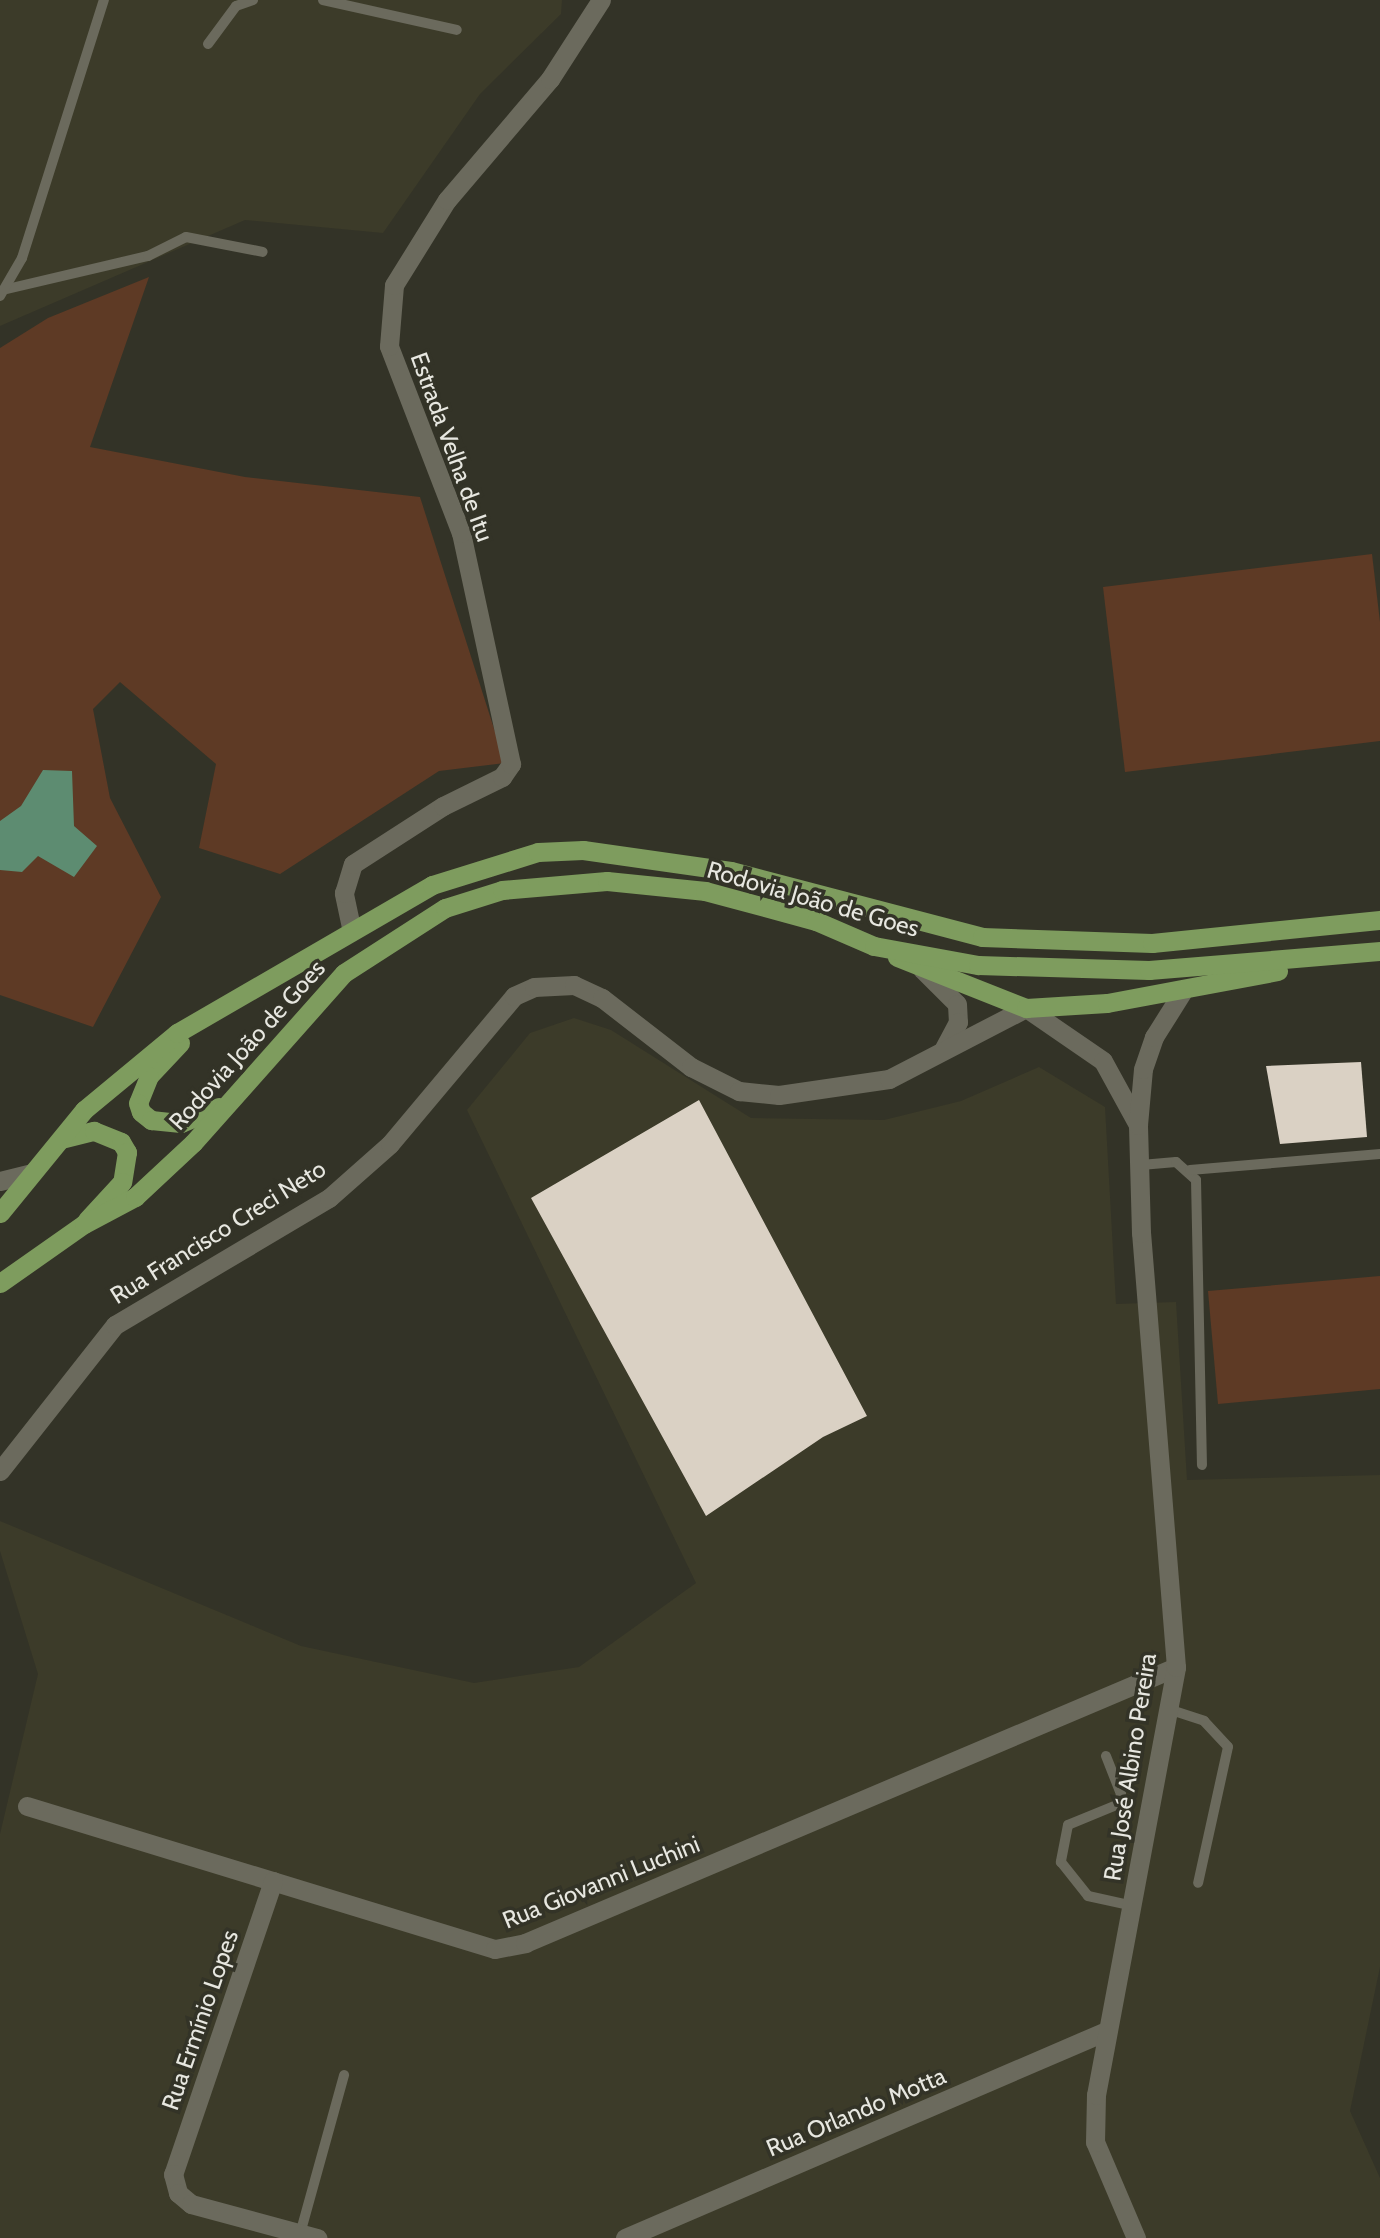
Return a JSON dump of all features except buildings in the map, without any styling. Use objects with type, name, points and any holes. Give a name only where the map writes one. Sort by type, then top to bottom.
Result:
[{"type":"highway","name":"Rodovia João de Goes","points":[[0,1213],[61,1139],[118,1077],[351,927],[488,862],[583,850],[731,871],[982,937],[1152,943],[1380,920]]},
{"type":"highway","name":"Rodovia João de Goes","points":[[0,1283],[84,1224],[135,1197],[229,1102],[344,973],[445,908],[502,890],[607,881],[705,891],[816,920],[874,946],[978,965],[1149,970],[1344,957],[1380,951]]},
{"type":"highway","points":[[874,946],[922,969],[1026,1007],[1183,991],[1344,957]]},
{"type":"highway","points":[[216,1012],[168,1053],[138,1103],[151,1120],[164,1124],[201,1116],[229,1102]]},
{"type":"highway","points":[[61,1139],[94,1131],[121,1142],[127,1152],[122,1182],[84,1224]]},
{"type":"street","name":"Estrada Velha de Itu","points":[[351,927],[344,893],[353,864],[443,806],[502,777],[511,764],[461,533],[394,367],[387,315],[394,285],[447,200],[550,79],[601,0]]},
{"type":"street","points":[[922,969],[957,1004],[958,1022],[943,1050]]},
{"type":"street","name":"Rua Francisco Creci Neto","points":[[0,1471],[115,1325],[329,1198],[390,1144],[496,1011],[524,991],[575,985],[603,998],[691,1067],[739,1091],[818,1092],[889,1079],[1026,1007]]},
{"type":"street","name":"Rua José Albino Pereira","points":[[1136,2238],[1095,2142],[1106,2031],[1133,1906],[1176,1667],[1138,1125],[1154,1037],[1183,991]]},
{"type":"street","name":"Rua José Albino Pereira","points":[[1026,1007],[1103,1060],[1138,1125]]},
{"type":"street","points":[[0,1181],[32,1173]]},
{"type":"street","name":"Rua Giovanni Luchini","points":[[27,1806],[468,1943],[495,1949],[525,1943],[1176,1667]]},
{"type":"street","name":"Rua Ermínio Lopes","points":[[273,1881],[173,2174],[178,2193],[191,2203],[309,2236]]},
{"type":"street","name":"Rua Orlando Motta","points":[[625,2238],[1106,2031]]},
{"type":"lane","points":[[4,292],[104,0]]},
{"type":"lane","points":[[208,44],[236,6],[253,0]]},
{"type":"lane","points":[[323,0],[457,30]]},
{"type":"lane","points":[[4,292],[148,256],[186,237],[263,252]]},
{"type":"lane","points":[[1190,1170],[1380,1154]]},
{"type":"lane","points":[[1141,1165],[1176,1162],[1190,1170],[1196,1180],[1202,1465]]},
{"type":"lane","points":[[1168,1709],[1204,1721],[1228,1747],[1198,1883]]},
{"type":"lane","points":[[1106,1756],[1121,1794],[1119,1804],[1068,1825],[1061,1861],[1088,1896],[1133,1906]]},
{"type":"lane","points":[[309,2236],[344,2076]]},
{"type":"shaded area","points":[[0,0],[562,0],[561,14],[480,94],[383,233],[245,220],[0,326]]},
{"type":"shaded area","points":[[149,277],[90,447],[245,477],[420,497],[505,763],[439,771],[280,874],[199,848],[216,764],[120,682],[93,709],[110,798],[161,897],[93,1027],[0,995],[0,348],[48,318]]},
{"type":"shaded area","points":[[1372,554],[1380,622],[1380,741],[1125,772],[1103,587]]},
{"type":"shaded area","points":[[43,770],[72,771],[74,826],[97,846],[74,877],[38,856],[22,872],[0,870],[0,821],[21,806]]},
{"type":"shaded area","points":[[574,1018],[611,1030],[751,1118],[884,1120],[961,1101],[1039,1067],[1105,1107],[1116,1304],[1176,1302],[1187,1480],[1380,1475],[1380,1967],[1350,2111],[1380,2178],[1380,2238],[0,2238],[0,1834],[38,1674],[0,1551],[0,1521],[301,1646],[474,1683],[579,1667],[696,1583],[467,1110],[530,1033]]},
{"type":"shaded area","points":[[1380,1276],[1380,1389],[1218,1404],[1208,1291]]}]
